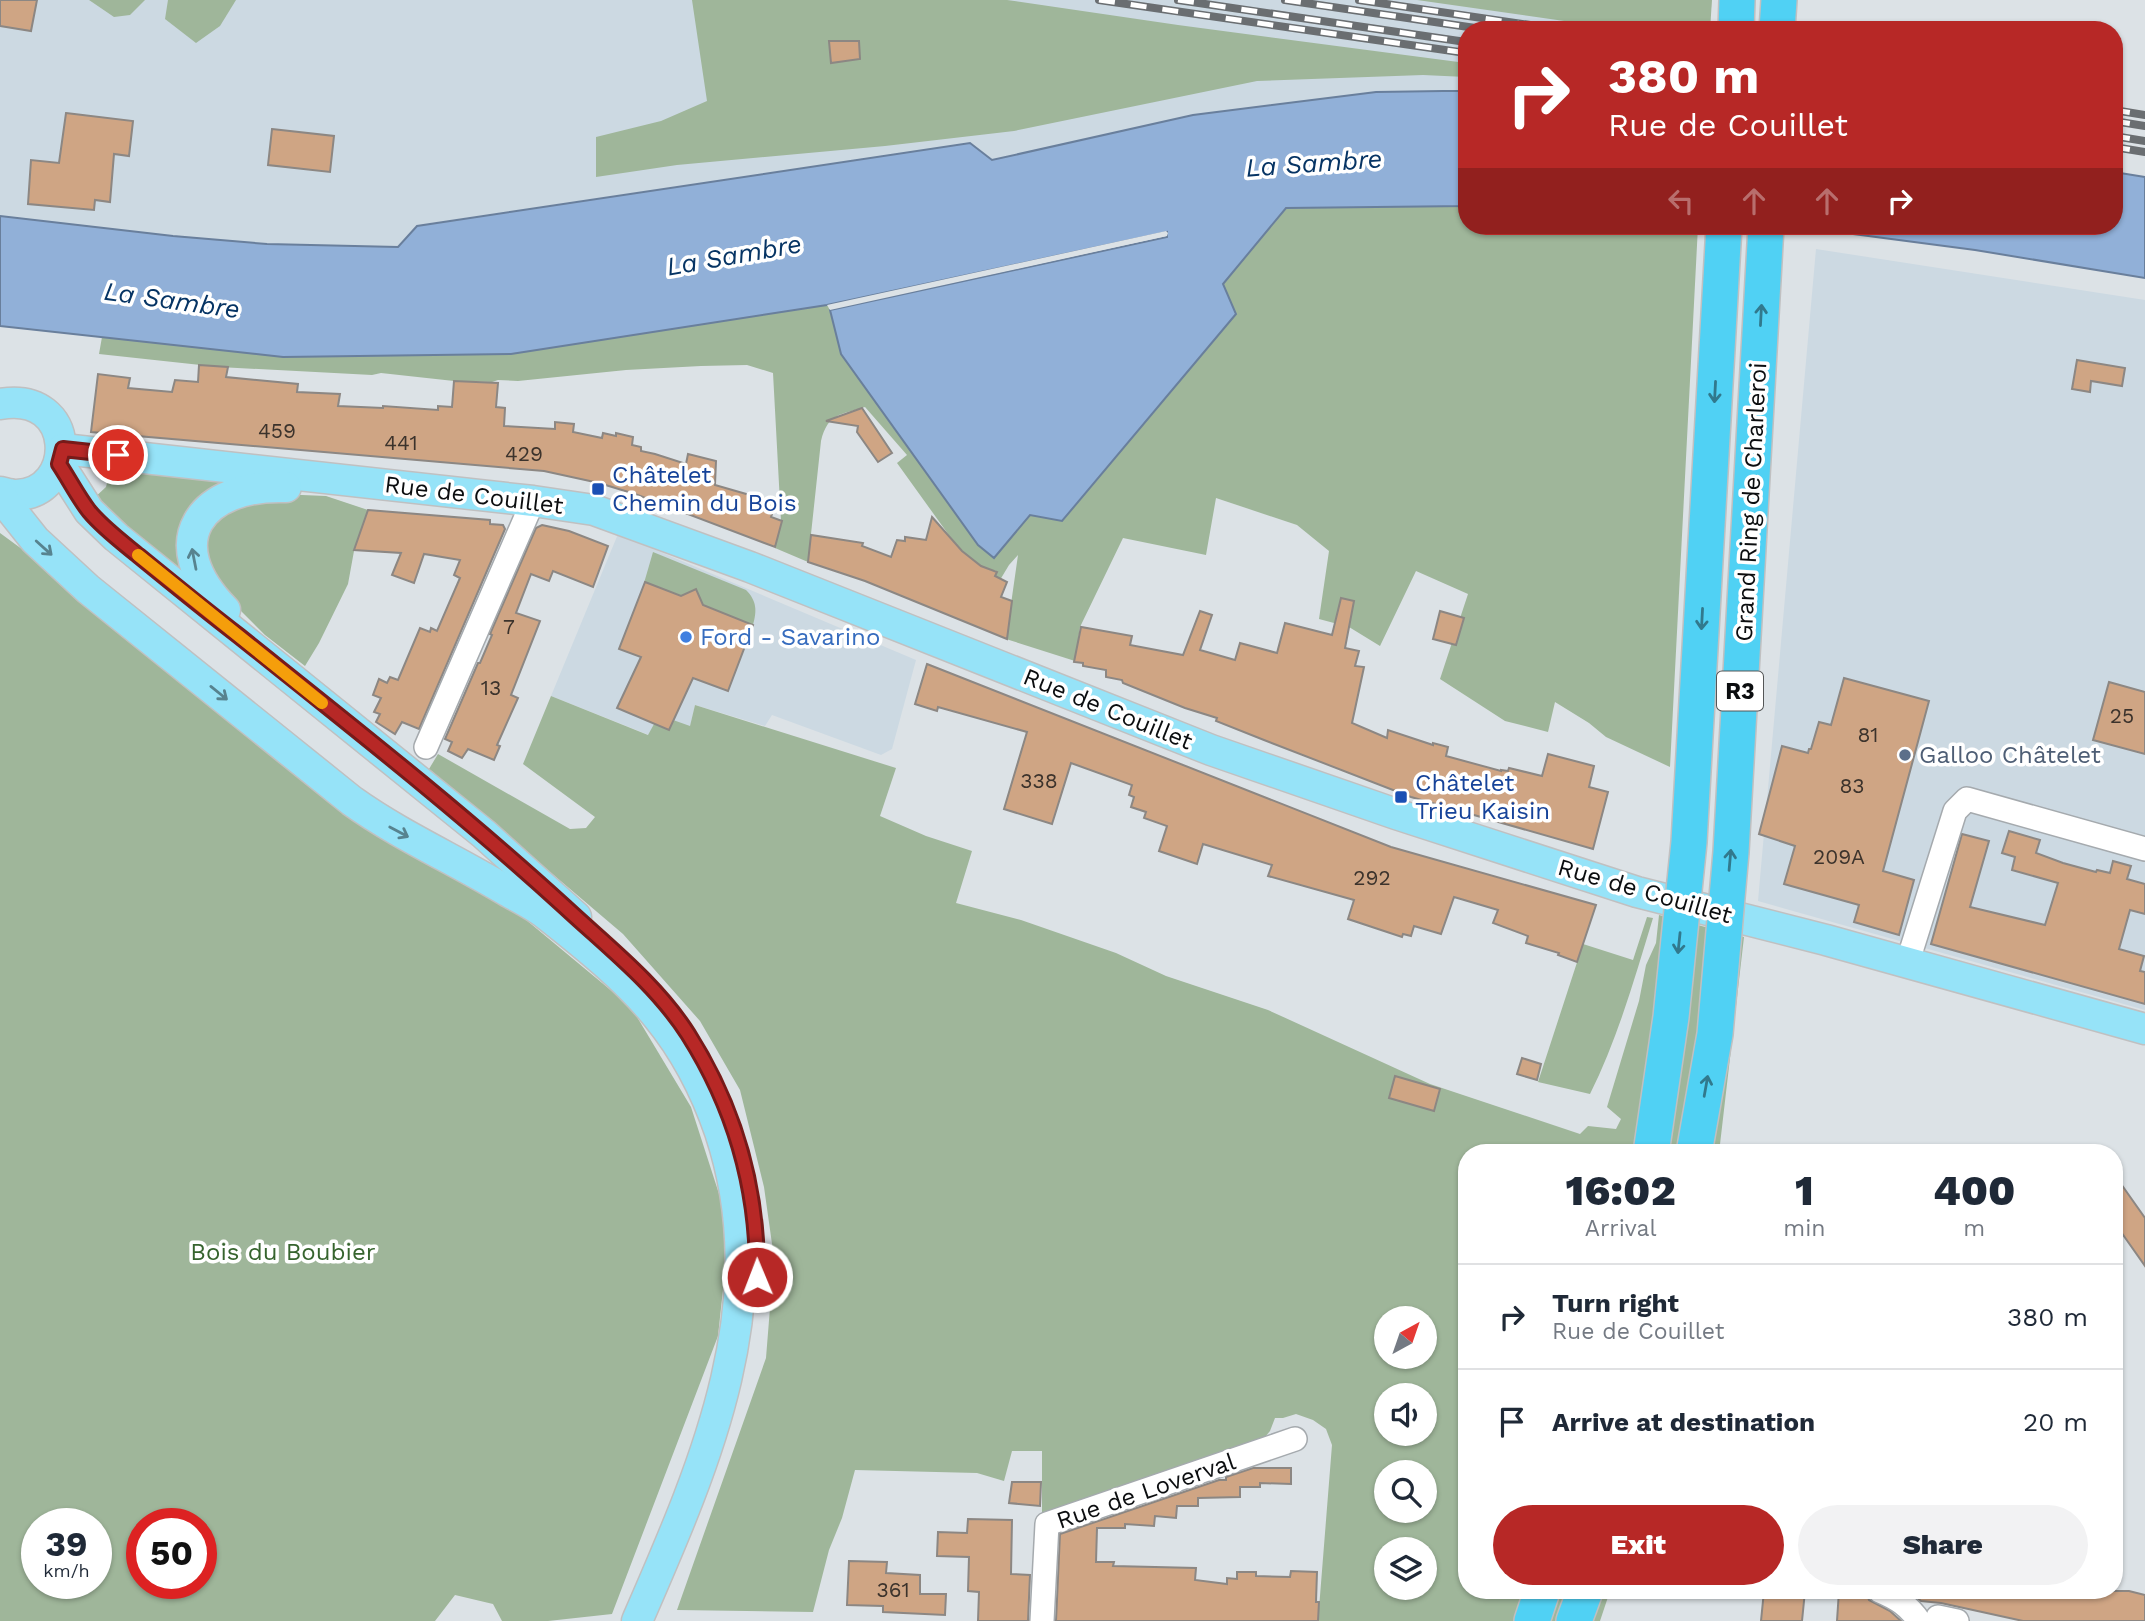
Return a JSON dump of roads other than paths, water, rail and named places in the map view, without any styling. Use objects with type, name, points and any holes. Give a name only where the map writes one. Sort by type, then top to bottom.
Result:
[{"type":"highway","points":[[1736,21],[1737,0]]},
{"type":"highway","points":[[1778,21],[1779,0]]},
{"type":"highway","name":"Grand Ring de Charleroi","points":[[1652,1144],[1671,1017],[1689,842],[1723,235]]},
{"type":"highway","name":"Grand Ring de Charleroi","points":[[1696,1144],[1715,1034],[1731,852],[1765,235]]},
{"type":"highway","points":[[1532,1621],[1539,1599]]},
{"type":"highway","points":[[1574,1621],[1582,1599]]},
{"type":"main road","points":[[0,404],[23,402],[38,407],[51,418],[59,432],[61,456],[89,511],[116,537],[484,834],[648,984],[687,1032],[722,1094],[746,1170],[755,1228],[757,1277],[750,1349],[732,1424],[698,1518],[654,1621]]},
{"type":"main road","points":[[0,494],[18,495],[34,491],[47,482],[61,456]]},
{"type":"main road","name":"Rue de Couillet","points":[[61,456],[341,479],[594,509],[750,567],[1211,750],[1396,814],[1637,892],[1826,940],[2145,1029]]},
{"type":"main road","points":[[299,684],[279,659],[216,601],[201,581],[193,563],[192,543],[196,526],[206,511],[220,499],[255,488],[314,488],[341,479]]},
{"type":"main road","points":[[0,494],[35,541],[88,589],[352,801],[381,822],[485,878],[555,922],[638,995],[657,1016],[692,1068],[716,1121],[735,1191],[740,1240],[739,1311],[729,1374],[707,1450],[638,1621]]},
{"type":"street","points":[[426,747],[533,500]]},
{"type":"street","points":[[1907,964],[1955,811],[1966,799],[2145,849]]},
{"type":"street","name":"Rue de Loverval","points":[[1042,1621],[1047,1524],[1296,1439]]},
{"type":"street","points":[[1898,1599],[1911,1609],[1938,1620]]},
{"type":"water","name":"La Sambre","points":[[1458,91],[1458,206],[1286,208],[1223,284],[1236,314],[1062,521],[1030,515],[994,558],[978,545],[841,354],[830,310],[1167,237],[1167,232],[827,305],[511,354],[283,357],[0,326],[0,216],[267,244],[398,247],[417,226],[970,143],[992,160],[1193,115],[1376,92]]},
{"type":"water","points":[[2123,173],[2145,177],[2145,278],[1975,250],[1861,235],[2123,235]]},
{"type":"railway","points":[[1099,0],[1458,52]]},
{"type":"railway","points":[[1178,0],[1458,41]]},
{"type":"railway","points":[[1285,0],[1458,25]]},
{"type":"railway","points":[[1359,0],[1502,21]]},
{"type":"railway","points":[[2123,111],[2145,115]]},
{"type":"railway","points":[[2123,122],[2145,126]]},
{"type":"railway","points":[[2123,137],[2145,141]]},
{"type":"railway","points":[[2123,148],[2145,152]]},
{"type":"place","name":"Châtelet Chemin du Bois","points":[[598,489]]},
{"type":"place","name":"Ford - Savarino","points":[[686,637]]},
{"type":"place","name":"Galloo Châtelet","points":[[1905,755]]},
{"type":"place","name":"Châtelet Trieu Kaisin","points":[[1401,797]]},
{"type":"park label","name":"Bois du Boubier","points":[[283,1252]]}]
